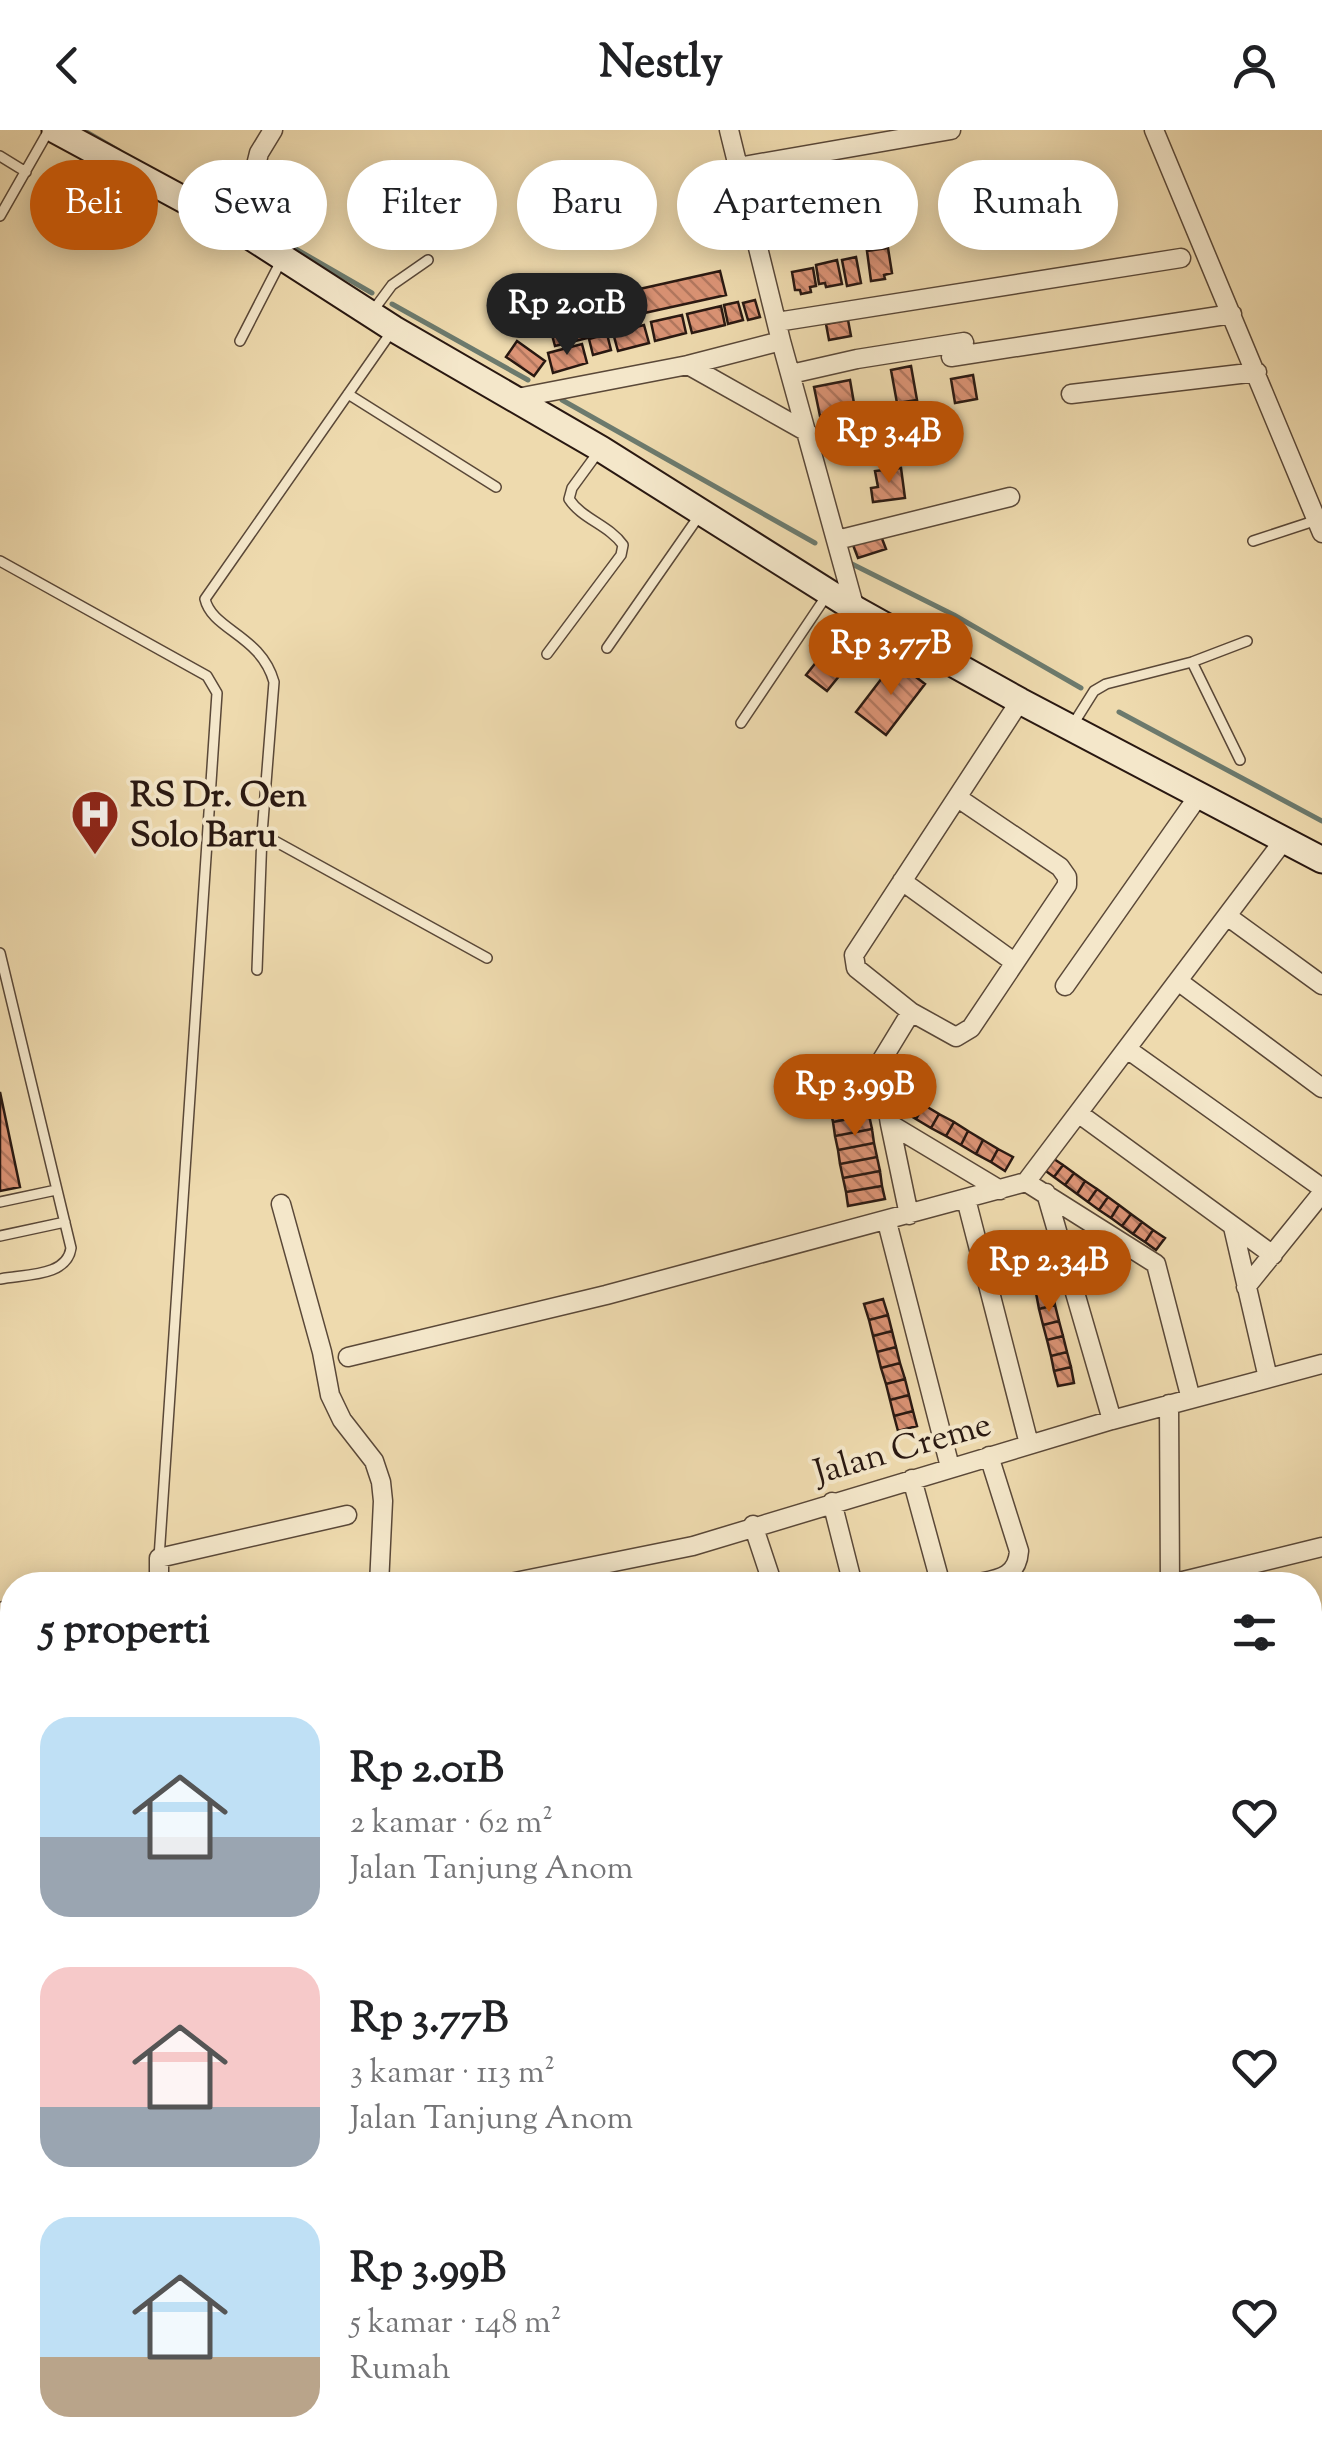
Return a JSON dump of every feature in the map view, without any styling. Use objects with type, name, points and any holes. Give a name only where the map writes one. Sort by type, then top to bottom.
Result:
[{"type":"main road","points":[[52,130],[178,197]]},
{"type":"main road","points":[[270,250],[394,329],[601,449],[854,608],[1020,701],[1322,860]]},
{"type":"street","points":[[257,160],[273,130]]},
{"type":"street","points":[[728,130],[736,160]]},
{"type":"street","points":[[778,160],[951,130]]},
{"type":"street","points":[[1154,130],[1320,526]]},
{"type":"street","points":[[759,250],[854,608]]},
{"type":"street","points":[[777,322],[1182,258]]},
{"type":"street","points":[[951,358],[1232,314]]},
{"type":"street","points":[[517,398],[688,365],[781,341]]},
{"type":"street","points":[[791,374],[964,342]]},
{"type":"street","points":[[688,365],[806,432]]},
{"type":"street","points":[[1071,394],[1257,372]]},
{"type":"street","points":[[836,540],[1010,498]]},
{"type":"street","points":[[958,798],[1067,876],[1064,893],[964,1035],[949,1036],[911,1012],[856,968],[854,962],[857,949],[1020,701]]},
{"type":"street","points":[[1065,986],[1199,795]]},
{"type":"street","points":[[348,1357],[887,1222],[1026,1182],[1284,840]]},
{"type":"street","points":[[902,880],[1014,962]]},
{"type":"street","points":[[1227,916],[1322,986]]},
{"type":"street","points":[[1178,981],[1322,1088]]},
{"type":"street","points":[[908,1216],[880,1063],[911,1012]]},
{"type":"street","points":[[1127,1049],[1322,1190],[1246,1287]]},
{"type":"street","points":[[1078,1112],[1274,1255]]},
{"type":"street","points":[[890,1124],[1000,1190]]},
{"type":"street","points":[[1026,1182],[1156,1264],[1191,1399]]},
{"type":"street","points":[[1046,1193],[1112,1420]]},
{"type":"street","points":[[966,1199],[1030,1444]]},
{"type":"street","points":[[280,1204],[322,1352],[330,1395],[342,1420],[374,1461],[381,1482],[379,1572]]},
{"type":"street","points":[[887,1222],[950,1468]]},
{"type":"street","points":[[1233,1227],[1268,1378]]},
{"type":"street","name":"Jalan Creme","points":[[589,1572],[693,1546],[1112,1420],[1322,1364]]},
{"type":"street","points":[[1169,1404],[1177,1572]]},
{"type":"street","points":[[989,1456],[1019,1552],[1018,1563],[1011,1572]]},
{"type":"street","points":[[912,1478],[937,1572]]},
{"type":"street","points":[[832,1502],[850,1572]]},
{"type":"street","points":[[159,1572],[158,1558],[346,1515]]},
{"type":"street","points":[[754,1525],[769,1572]]},
{"type":"street","points":[[1221,1572],[1322,1547]]},
{"type":"lane","points":[[0,216],[52,130]]},
{"type":"lane","points":[[0,156],[26,172]]},
{"type":"lane","points":[[240,342],[282,258]]},
{"type":"lane","points":[[371,314],[392,285],[428,260]]},
{"type":"lane","points":[[257,970],[262,834],[274,682],[269,663],[252,643],[212,614],[205,599],[394,329]]},
{"type":"lane","points":[[348,394],[496,487]]},
{"type":"lane","points":[[547,654],[623,546],[616,535],[569,499],[572,488],[601,449]]},
{"type":"lane","points":[[606,648],[701,514]]},
{"type":"lane","points":[[1252,540],[1320,526]]},
{"type":"lane","points":[[0,562],[207,676],[217,693],[158,1558]]},
{"type":"lane","points":[[742,724],[828,592]]},
{"type":"lane","points":[[1072,726],[1094,691],[1106,684],[1192,662],[1247,641]]},
{"type":"lane","points":[[1192,662],[1240,760]]},
{"type":"lane","points":[[262,834],[486,958]]},
{"type":"lane","points":[[0,953],[71,1248],[69,1260],[61,1268],[0,1278]]},
{"type":"lane","points":[[0,1202],[56,1190]]},
{"type":"lane","points":[[0,1236],[64,1222]]},
{"type":"building","points":[[888,250],[892,273],[884,275],[885,279],[871,281],[867,251]]},
{"type":"building","points":[[856,257],[861,283],[847,286],[842,260]]},
{"type":"building","points":[[837,260],[842,284],[819,284],[816,265]]},
{"type":"building","points":[[813,268],[816,286],[801,294],[795,290],[792,272]]},
{"type":"building","points":[[720,271],[726,295],[640,314],[635,290]]},
{"type":"building","points":[[527,279],[536,324],[518,328],[508,282]]},
{"type":"building","points":[[632,299],[636,314],[588,325],[585,310]]},
{"type":"building","points":[[755,300],[760,317],[748,320],[743,303]]},
{"type":"building","points":[[738,302],[743,320],[728,324],[724,305]]},
{"type":"building","points":[[721,306],[725,325],[692,333],[687,314]]},
{"type":"building","points":[[581,310],[585,325],[548,335],[544,319]]},
{"type":"building","points":[[682,315],[686,333],[655,341],[651,322]]},
{"type":"building","points":[[848,320],[851,336],[829,340],[826,324]]},
{"type":"building","points":[[644,325],[649,343],[618,351],[613,333]]},
{"type":"building","points":[[584,327],[587,338],[555,346],[552,335]]},
{"type":"building","points":[[607,334],[611,350],[593,355],[589,339]]},
{"type":"building","points":[[517,341],[545,361],[534,376],[506,357]]},
{"type":"building","points":[[582,344],[587,363],[553,373],[548,353]]},
{"type":"building","points":[[911,366],[917,400],[897,403],[891,370]]},
{"type":"building","points":[[973,375],[977,399],[955,403],[951,379]]},
{"type":"building","points":[[850,380],[855,409],[820,416],[814,387]]},
{"type":"building","points":[[920,409],[928,450],[879,459],[876,445],[868,447],[866,432],[874,431],[872,418]]},
{"type":"building","points":[[901,468],[905,498],[873,502],[871,488],[878,487],[875,471]]},
{"type":"building","points":[[881,536],[886,549],[858,558],[853,545]]},
{"type":"building","points":[[840,632],[861,649],[827,691],[806,675]]},
{"type":"building","points":[[895,661],[925,684],[886,735],[856,712]]},
{"type":"building","points":[[859,1059],[862,1073],[825,1080],[822,1066]]},
{"type":"building","points":[[862,1073],[864,1087],[828,1094],[825,1080]]},
{"type":"building","points":[[864,1087],[867,1101],[830,1108],[828,1094]]},
{"type":"building","points":[[894,1088],[909,1097],[901,1110],[886,1102]]},
{"type":"building","points":[[0,1092],[20,1187],[0,1191]]},
{"type":"building","points":[[909,1097],[924,1105],[916,1119],[901,1110]]},
{"type":"building","points":[[867,1101],[869,1115],[833,1122],[830,1108]]},
{"type":"building","points":[[924,1105],[939,1114],[931,1128],[916,1119]]},
{"type":"building","points":[[939,1114],[954,1122],[946,1136],[931,1128]]},
{"type":"building","points":[[869,1115],[872,1129],[835,1136],[833,1122]]},
{"type":"building","points":[[954,1122],[968,1131],[961,1145],[946,1136]]},
{"type":"building","points":[[872,1129],[874,1143],[838,1150],[835,1136]]},
{"type":"building","points":[[968,1131],[983,1140],[976,1154],[961,1145]]},
{"type":"building","points":[[983,1140],[998,1149],[991,1162],[976,1154]]},
{"type":"building","points":[[874,1143],[877,1157],[840,1164],[838,1150]]},
{"type":"building","points":[[998,1149],[1013,1157],[1005,1171],[991,1162]]},
{"type":"building","points":[[877,1157],[880,1171],[843,1178],[840,1164]]},
{"type":"building","points":[[1051,1157],[1063,1165],[1054,1177],[1043,1169]]},
{"type":"building","points":[[1063,1165],[1074,1173],[1065,1185],[1054,1177]]},
{"type":"building","points":[[880,1171],[882,1186],[846,1192],[843,1178]]},
{"type":"building","points":[[1074,1173],[1085,1181],[1077,1194],[1065,1185]]},
{"type":"building","points":[[1085,1181],[1097,1189],[1088,1202],[1077,1194]]},
{"type":"building","points":[[882,1186],[885,1199],[848,1206],[846,1192]]},
{"type":"building","points":[[1097,1189],[1108,1197],[1099,1210],[1088,1202]]},
{"type":"building","points":[[1108,1197],[1119,1205],[1111,1218],[1099,1210]]},
{"type":"building","points":[[1119,1205],[1131,1214],[1122,1226],[1111,1218]]},
{"type":"building","points":[[1131,1214],[1142,1222],[1133,1234],[1122,1226]]},
{"type":"building","points":[[1142,1222],[1153,1230],[1145,1242],[1133,1234]]},
{"type":"building","points":[[1153,1230],[1165,1238],[1156,1250],[1145,1242]]},
{"type":"building","points":[[1052,1290],[1055,1305],[1039,1309],[1036,1293]]},
{"type":"building","points":[[883,1299],[888,1315],[869,1320],[864,1304]]},
{"type":"building","points":[[1055,1305],[1059,1321],[1043,1325],[1039,1309]]},
{"type":"building","points":[[888,1315],[892,1331],[873,1336],[869,1320]]},
{"type":"building","points":[[1059,1321],[1063,1336],[1047,1340],[1043,1325]]},
{"type":"building","points":[[892,1331],[896,1347],[877,1352],[873,1336]]},
{"type":"building","points":[[1063,1336],[1067,1352],[1051,1356],[1047,1340]]},
{"type":"building","points":[[896,1347],[900,1363],[881,1368],[877,1352]]},
{"type":"building","points":[[1067,1352],[1071,1367],[1054,1371],[1051,1356]]},
{"type":"building","points":[[900,1363],[905,1379],[886,1384],[881,1368]]},
{"type":"building","points":[[1071,1367],[1074,1383],[1058,1386],[1054,1371]]},
{"type":"building","points":[[905,1379],[909,1395],[890,1400],[886,1384]]},
{"type":"building","points":[[909,1395],[913,1411],[894,1416],[890,1400]]},
{"type":"building","points":[[913,1411],[917,1426],[898,1431],[894,1416]]},
{"type":"waterway","points":[[83,130],[119,151]]},
{"type":"waterway","points":[[298,250],[372,293]]},
{"type":"waterway","points":[[392,304],[528,380]]},
{"type":"waterway","points":[[562,400],[815,543]]},
{"type":"waterway","points":[[848,562],[954,615],[1081,688]]},
{"type":"waterway","points":[[1119,712],[1322,821]]},
{"type":"place","name":"RS Dr. Oen Solo Baru","points":[[95,856]]}]
